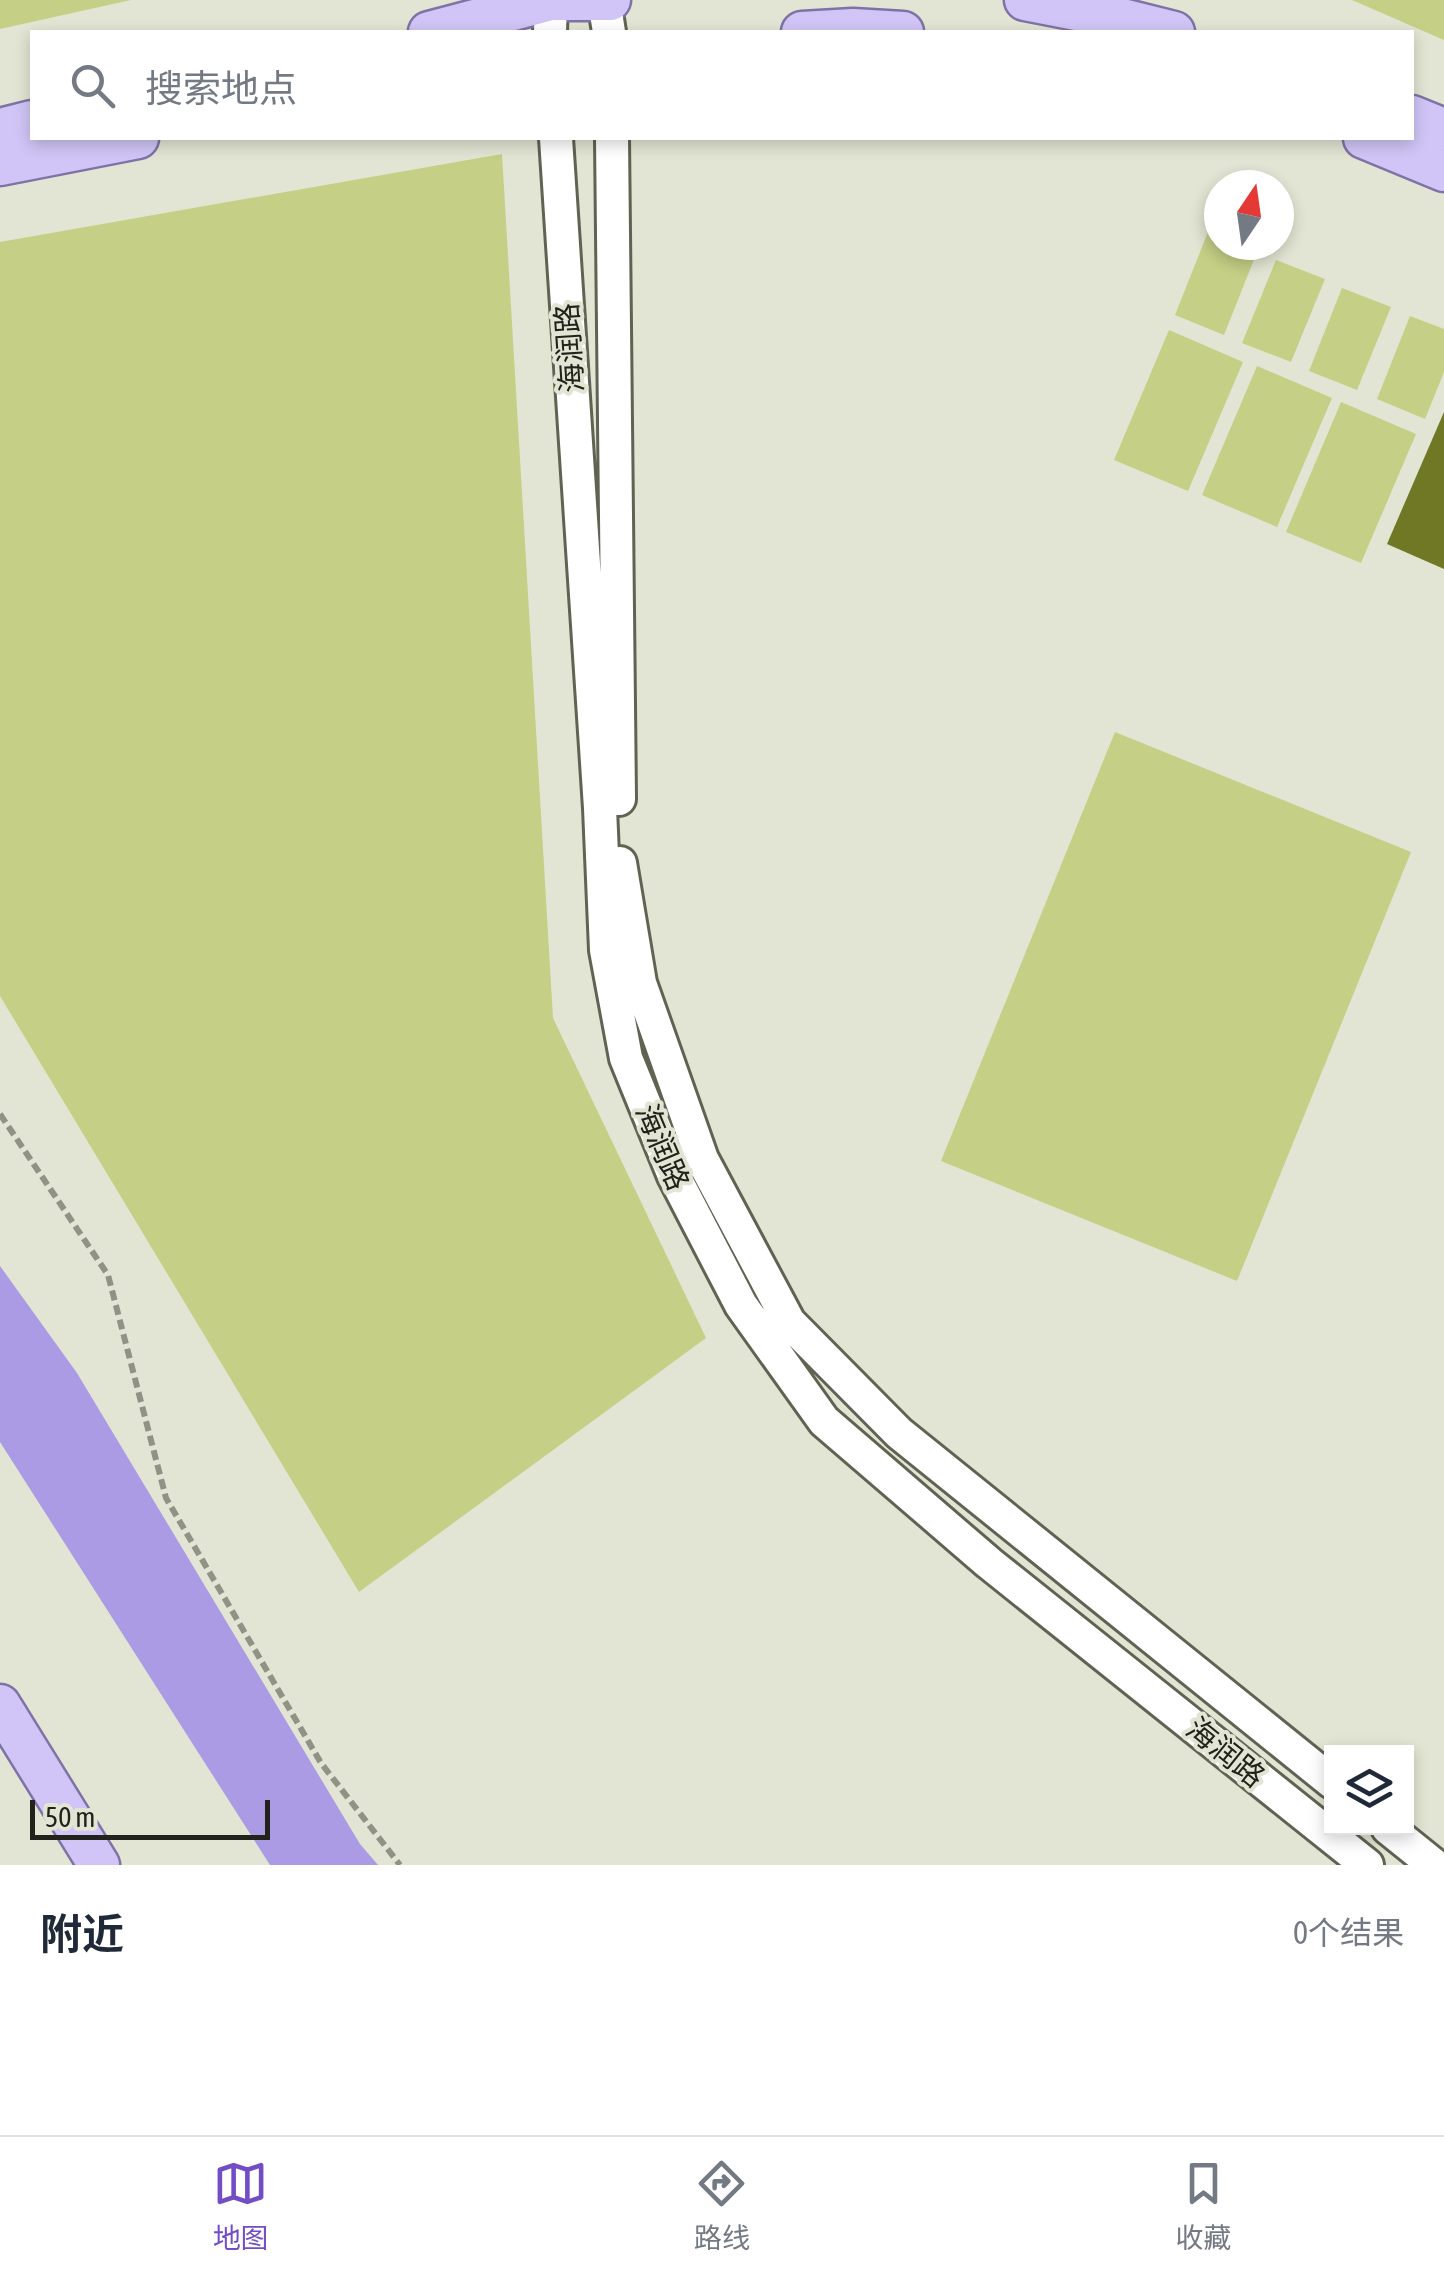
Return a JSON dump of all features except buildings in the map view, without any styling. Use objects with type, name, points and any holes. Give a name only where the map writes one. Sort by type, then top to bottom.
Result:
[{"type":"main road","points":[[436,30],[550,0],[606,0]]},
{"type":"main road","points":[[1026,0],[1166,30]]},
{"type":"main road","points":[[828,30],[878,30]]},
{"type":"main road","points":[[1414,117],[1444,129]]},
{"type":"main road","points":[[0,128],[30,122]]},
{"type":"main road","points":[[0,165],[128,140]]},
{"type":"main road","points":[[1369,140],[1444,172]]},
{"type":"main road","points":[[0,1706],[95,1864]]},
{"type":"street","points":[[550,0],[550,30]]},
{"type":"street","points":[[606,0],[609,30]]},
{"type":"street","name":"海润路","points":[[556,140],[606,950],[626,1058],[674,1176],[741,1305],[824,1420],[989,1563],[1367,1865]]},
{"type":"street","name":"海润路","points":[[612,140],[620,867],[640,984],[702,1159],[789,1322],[899,1432],[1324,1776]]},
{"type":"street","points":[[1397,1835],[1434,1865]]},
{"type":"path","points":[[0,1114],[108,1275],[166,1498],[321,1763],[400,1865]]},
{"type":"green space","points":[[0,0],[131,0],[0,29]]},
{"type":"green space","points":[[1352,0],[1444,0],[1444,40]]},
{"type":"green space","points":[[502,154],[553,1018],[706,1338],[359,1592],[0,996],[0,242]]},
{"type":"green space","points":[[1204,242],[1204,260],[1254,260],[1224,335],[1175,315]]},
{"type":"green space","points":[[1276,260],[1325,279],[1291,362],[1242,343]]},
{"type":"green space","points":[[1342,288],[1391,307],[1357,390],[1309,371]]},
{"type":"green space","points":[[1410,316],[1444,329],[1444,372],[1425,419],[1377,399]]},
{"type":"green space","points":[[1169,330],[1243,362],[1188,491],[1114,460]]},
{"type":"green space","points":[[1257,366],[1332,398],[1277,527],[1202,495]]},
{"type":"green space","points":[[1341,402],[1416,434],[1361,563],[1286,532]]},
{"type":"green space","points":[[1115,732],[1411,852],[1237,1281],[941,1161]]},
{"type":"shaded area","points":[[0,1266],[77,1373],[360,1844],[378,1865],[270,1865],[0,1442]]}]
